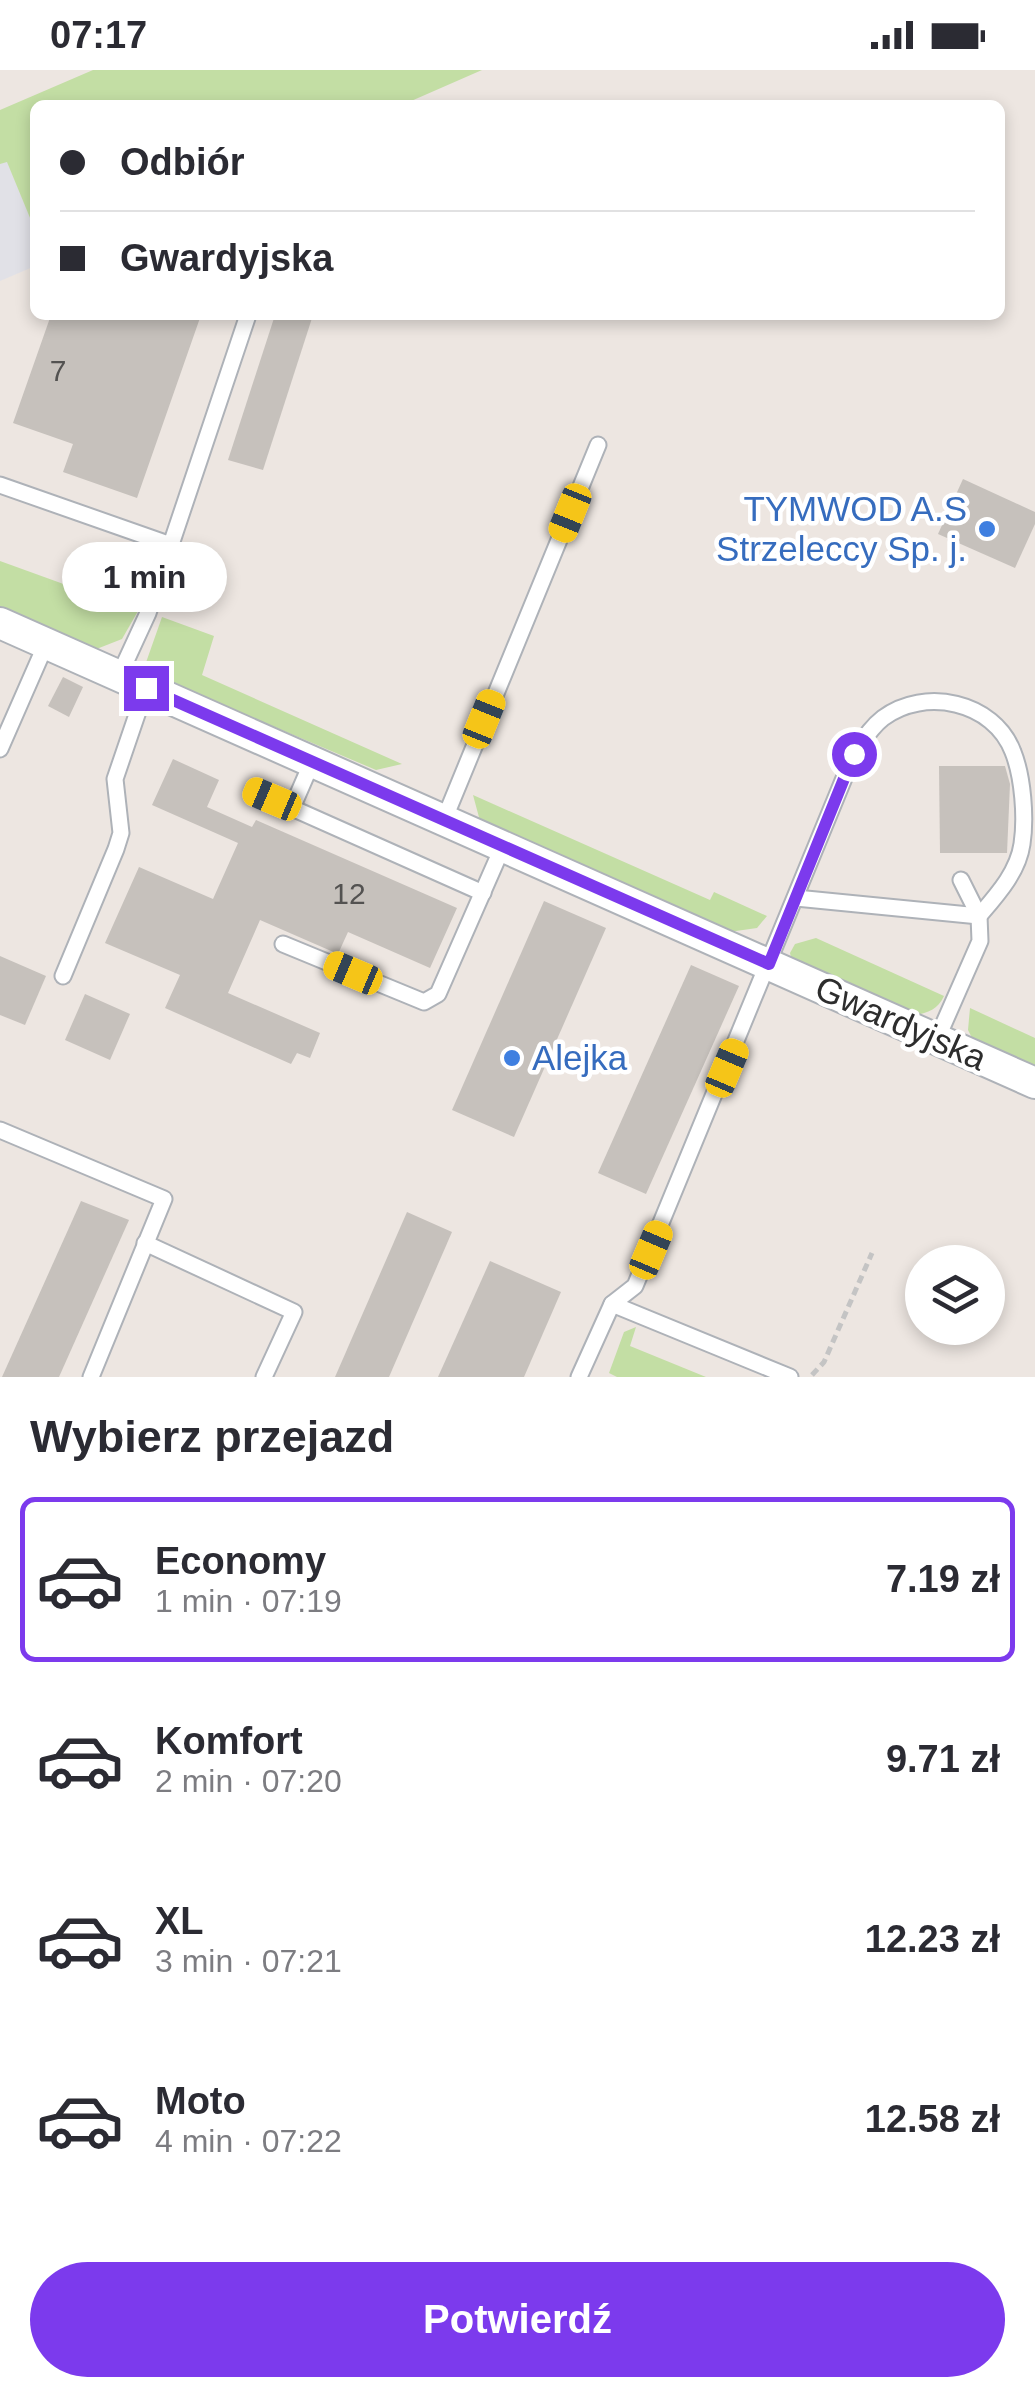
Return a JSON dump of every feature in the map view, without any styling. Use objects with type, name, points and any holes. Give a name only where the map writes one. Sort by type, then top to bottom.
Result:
[{"type":"street","name":"Gwardyjska","points":[[0,623],[1035,1082]]},
{"type":"lane","points":[[63,976],[116,849],[120,833],[115,779],[148,613],[246,320]]},
{"type":"lane","points":[[444,820],[598,444]]},
{"type":"lane","points":[[0,485],[172,545]]},
{"type":"lane","points":[[0,749],[46,644]]},
{"type":"lane","points":[[579,1377],[612,1304],[636,1286],[854,754],[886,715],[912,704],[944,701],[977,712],[1000,731],[1013,751],[1021,791],[1022,844],[1002,890],[979,916]]},
{"type":"lane","points":[[292,808],[312,762]]},
{"type":"lane","points":[[254,791],[483,893]]},
{"type":"lane","points":[[283,944],[424,1002],[438,994],[503,846]]},
{"type":"lane","points":[[937,1039],[980,941],[979,916],[961,880]]},
{"type":"lane","points":[[796,898],[979,916]]},
{"type":"lane","points":[[0,1130],[164,1199],[90,1377]]},
{"type":"lane","points":[[145,1244],[294,1312],[264,1377]]},
{"type":"lane","points":[[612,1304],[790,1377]]},
{"type":"path","points":[[810,1377],[824,1362],[872,1253]]},
{"type":"shaded area","points":[[7,161],[30,218],[30,268],[0,281],[0,164]]},
{"type":"green space","points":[[93,70],[482,70],[413,100],[30,100],[30,218],[7,162],[0,164],[0,110]]},
{"type":"green space","points":[[0,561],[138,611],[122,639],[94,650],[0,608]]},
{"type":"green space","points":[[162,617],[214,636],[202,675],[402,764],[376,770],[143,671]]},
{"type":"green space","points":[[473,795],[710,900],[714,892],[767,916],[757,928],[729,932],[480,821]]},
{"type":"green space","points":[[816,938],[944,996],[932,1010],[915,1015],[792,961],[790,953],[795,944]]},
{"type":"green space","points":[[970,1008],[1035,1038],[1035,1070],[974,1042],[968,1030]]},
{"type":"green space","points":[[636,1327],[630,1346],[706,1377],[617,1377],[609,1373],[624,1332]]},
{"type":"building","points":[[49,320],[199,320],[137,498],[63,472],[73,444],[13,423]]},
{"type":"building","points":[[273,320],[311,320],[263,470],[228,460]]},
{"type":"building","name":"TYMWOD A.S Strzeleccy Sp. j.","points":[[963,479],[1035,512],[1035,524],[1015,568],[938,534]]},
{"type":"building","points":[[63,677],[83,687],[69,717],[48,706]]},
{"type":"building","points":[[173,759],[219,780],[207,807],[252,827],[256,820],[457,908],[430,968],[348,932],[338,954],[260,920],[228,993],[320,1033],[310,1058],[297,1053],[291,1064],[165,1008],[180,975],[105,943],[139,867],[213,899],[238,843],[152,805]]},
{"type":"building","points":[[939,766],[1005,766],[1010,784],[1007,853],[940,853]]},
{"type":"building","name":"Alejka","points":[[544,901],[606,928],[514,1137],[452,1110]]},
{"type":"building","points":[[0,956],[46,976],[25,1025],[0,1015]]},
{"type":"building","points":[[691,965],[739,986],[646,1194],[598,1173]]},
{"type":"building","points":[[85,994],[130,1014],[110,1060],[65,1040]]},
{"type":"building","points":[[81,1201],[129,1220],[59,1377],[2,1377]]},
{"type":"building","points":[[407,1212],[452,1232],[389,1377],[335,1377]]},
{"type":"building","points":[[490,1261],[561,1292],[524,1377],[438,1377]]},
{"type":"place","name":"TYMWOD A.S Strzeleccy Sp. j.","points":[[987,529]]},
{"type":"place","name":"Alejka","points":[[512,1058]]},
{"type":"route","points":[[146,688],[769,964],[854,754]]}]
